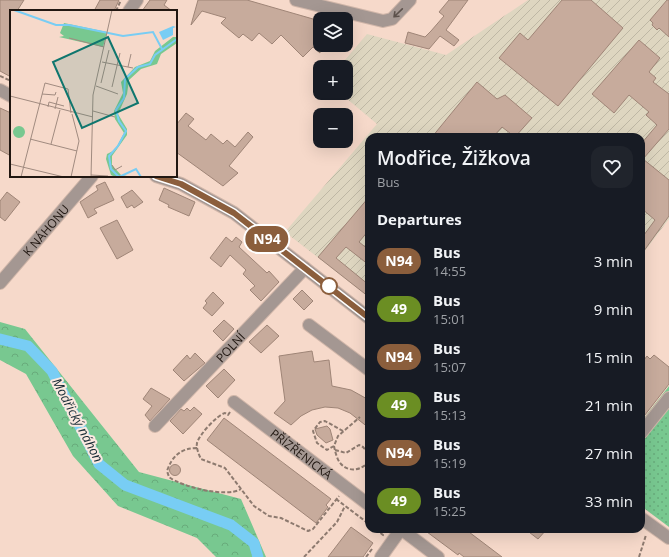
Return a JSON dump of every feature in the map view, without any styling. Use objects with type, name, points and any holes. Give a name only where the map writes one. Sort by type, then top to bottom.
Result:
[{"type":"street","points":[[130,10],[137,0]]},
{"type":"street","points":[[296,0],[383,22],[392,19],[410,0]]},
{"type":"street","points":[[0,90],[10,95]]},
{"type":"street","name":"K NÁHONU","points":[[0,283],[91,177]]},
{"type":"street","points":[[159,177],[181,184],[234,213],[365,315]]},
{"type":"street","name":"POLNÍ","points":[[155,426],[305,268]]},
{"type":"street","points":[[309,325],[365,367]]},
{"type":"street","points":[[645,428],[669,398]]},
{"type":"street","name":"PŘÍZŘENICKÁ","points":[[235,403],[365,502]]},
{"type":"street","points":[[645,521],[669,538]]},
{"type":"street","points":[[381,557],[398,533]]},
{"type":"street","points":[[406,533],[438,557]]},
{"type":"path","points":[[116,10],[121,0]]},
{"type":"path","points":[[0,76],[10,81]]},
{"type":"path","points":[[235,403],[228,415],[225,413],[219,415],[197,443],[197,448],[201,459],[225,468],[242,488],[254,506],[269,516],[281,518],[308,531],[313,529],[345,487]]},
{"type":"path","points":[[360,416],[338,436],[334,446],[340,464],[351,470],[365,466]]},
{"type":"path","points":[[334,446],[327,450],[317,443],[313,431],[314,428],[320,422],[326,421],[343,432]]},
{"type":"path","points":[[335,450],[346,453],[359,445],[365,449]]},
{"type":"path","points":[[197,448],[182,450],[175,456],[167,471],[169,477],[188,487],[226,493],[236,492],[242,488]]},
{"type":"path","points":[[336,499],[365,521]]},
{"type":"path","points":[[304,557],[337,522],[345,506]]},
{"type":"path","points":[[639,557],[645,536],[652,526]]},
{"type":"path","points":[[379,540],[383,534],[382,533]]},
{"type":"path","points":[[366,557],[374,546]]},
{"type":"shaded area","points":[[528,0],[669,0],[669,219],[645,251],[645,133],[369,133],[377,124],[348,100],[353,100],[353,60],[345,60],[367,34],[446,55]]},
{"type":"shaded area","points":[[365,138],[365,294],[285,232]]},
{"type":"green space","points":[[0,322],[25,329],[139,472],[241,499],[266,557],[216,557],[197,538],[118,506],[73,456],[26,374],[0,360]]},
{"type":"green space","points":[[669,386],[669,527],[645,509],[645,417]]},
{"type":"building","points":[[0,0],[24,0],[18,10],[10,10],[10,76],[0,71]]},
{"type":"building","points":[[100,0],[119,0],[114,10],[95,10]]},
{"type":"building","points":[[150,0],[167,0],[164,5],[171,10],[143,10]]},
{"type":"building","points":[[198,0],[247,0],[313,19],[313,47],[303,57],[281,35],[272,44],[259,33],[252,41],[243,34],[239,38],[221,23],[226,18],[202,11],[191,25]]},
{"type":"building","points":[[449,0],[468,0],[446,30],[459,40],[454,46],[440,36],[429,49],[405,43],[408,32],[425,37],[444,16],[439,12]]},
{"type":"building","points":[[562,0],[591,0],[623,28],[558,106],[499,58],[520,33],[528,40]]},
{"type":"building","points":[[667,0],[669,0],[669,37],[659,28],[657,30],[652,25],[653,23],[650,20]]},
{"type":"building","points":[[639,40],[660,58],[649,72],[656,78],[653,82],[669,94],[669,129],[645,157],[645,139],[657,125],[646,115],[649,112],[629,95],[614,113],[592,94]]},
{"type":"building","points":[[477,82],[497,99],[505,95],[532,118],[519,133],[510,133],[502,127],[497,133],[435,133]]},
{"type":"building","points":[[0,108],[10,113],[10,155],[0,150]]},
{"type":"building","points":[[186,113],[194,119],[188,126],[206,140],[211,134],[223,144],[227,140],[235,147],[248,132],[253,137],[229,166],[238,173],[223,186],[177,153],[177,124]]},
{"type":"building","points":[[645,161],[669,180],[669,216],[645,249],[645,234],[655,220],[645,211]]},
{"type":"building","points":[[105,182],[114,200],[94,209],[97,213],[88,218],[80,202],[98,190],[96,186]]},
{"type":"building","points":[[164,188],[195,202],[189,216],[168,207],[169,205],[159,200]]},
{"type":"building","points":[[132,190],[143,202],[134,208],[132,205],[127,208],[121,197]]},
{"type":"building","points":[[7,192],[20,202],[5,221],[0,217],[0,201]]},
{"type":"building","points":[[365,202],[365,235],[359,242],[365,247],[365,262],[346,247],[336,258],[365,282],[365,294],[318,257]]},
{"type":"building","points":[[117,220],[133,250],[117,259],[100,228]]},
{"type":"building","points":[[226,237],[232,242],[236,237],[242,242],[239,247],[267,273],[269,271],[279,282],[261,301],[250,290],[255,286],[243,274],[246,270],[230,255],[221,267],[210,258]]},
{"type":"building","points":[[302,290],[313,301],[304,310],[293,299]]},
{"type":"building","points":[[213,292],[224,303],[212,316],[203,308],[207,303],[205,301]]},
{"type":"building","points":[[224,320],[234,329],[223,341],[213,331]]},
{"type":"building","points":[[267,325],[279,336],[261,353],[249,342]]},
{"type":"building","points":[[312,351],[314,362],[329,360],[332,386],[351,390],[365,398],[365,425],[350,413],[338,408],[325,407],[312,410],[301,416],[291,425],[274,413],[285,401],[279,356]]},
{"type":"building","points":[[195,353],[205,363],[184,381],[173,370],[187,355],[190,359]]},
{"type":"building","points":[[654,355],[669,367],[669,384],[645,415],[645,359],[647,356],[650,359]]},
{"type":"building","points":[[224,369],[235,380],[218,398],[206,386]]},
{"type":"building","points":[[151,388],[170,399],[150,421],[145,415],[152,406],[143,399]]},
{"type":"building","points":[[194,407],[202,414],[183,434],[170,421],[181,409],[184,411],[187,408],[190,411]]},
{"type":"building","points":[[224,418],[331,499],[326,505],[328,507],[316,523],[207,440]]},
{"type":"building","points":[[327,426],[330,429],[333,440],[326,443],[317,435],[315,429]]},
{"type":"building","points":[[175,464],[179,466],[181,470],[179,474],[175,476],[171,474],[169,470],[171,466]]},
{"type":"building","points":[[351,527],[373,543],[363,557],[328,557]]},
{"type":"building","points":[[428,533],[470,533],[502,557],[464,557],[459,553],[458,555]]},
{"type":"building","points":[[530,533],[543,533],[538,539]]},
{"type":"waterway","name":"Modřický náhon","points":[[0,339],[28,346],[52,371],[99,464],[125,485],[231,525],[254,543],[258,557]]},
{"type":"bus line","name":"N94","points":[[159,177],[181,184],[234,213],[365,315]]}]
